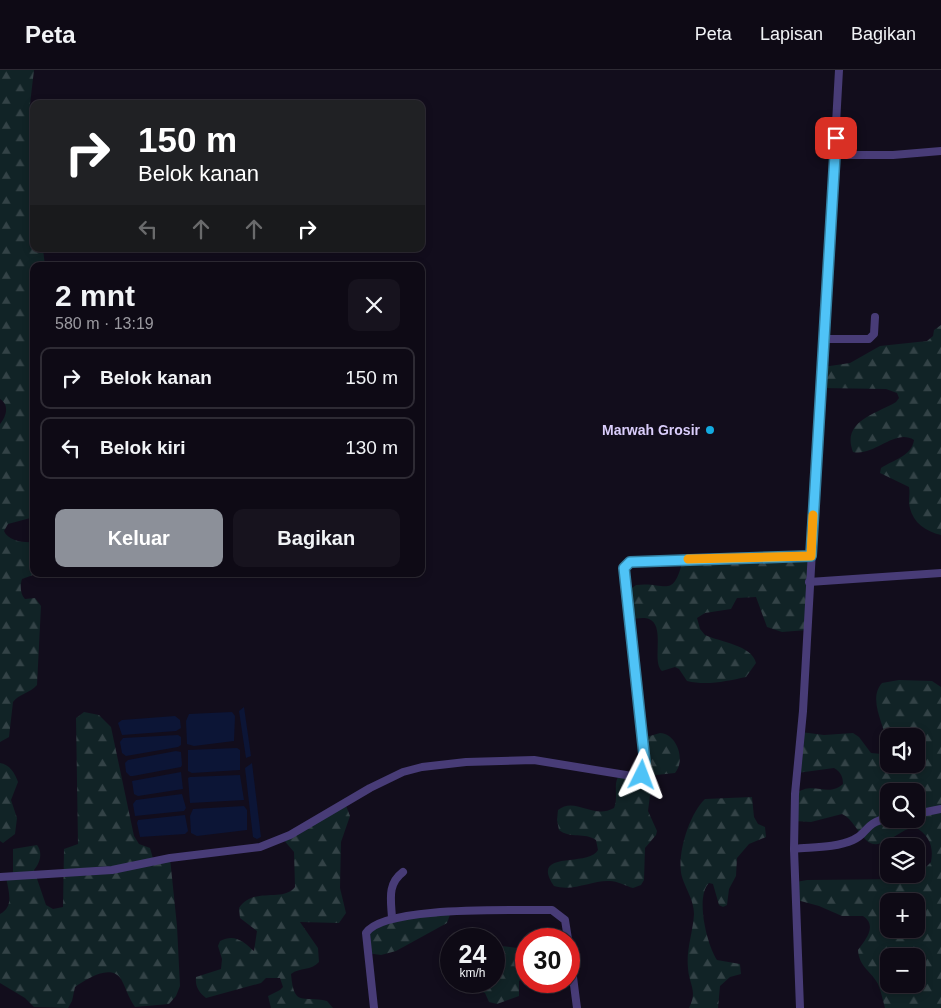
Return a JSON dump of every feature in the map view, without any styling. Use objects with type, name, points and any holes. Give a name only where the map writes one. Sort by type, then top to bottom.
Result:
[{"type":"street","points":[[800,1008],[794,850],[795,794],[803,711],[839,70]]},
{"type":"street","points":[[835,155],[893,156],[941,151]]},
{"type":"street","points":[[824,339],[869,340],[874,334],[876,317]]},
{"type":"street","points":[[0,877],[112,870],[170,858],[260,846],[290,835],[370,788],[403,772],[422,767],[466,762],[534,760],[632,776],[642,775],[645,763],[624,568],[626,564],[630,562],[660,560],[811,556]]},
{"type":"street","points":[[809,582],[941,573]]},
{"type":"street","points":[[925,812],[941,809]]},
{"type":"street","points":[[794,850],[844,843],[856,839],[872,822],[880,820]]},
{"type":"street","points":[[392,918],[391,886],[403,872]]},
{"type":"street","points":[[374,1008],[366,933],[370,928],[392,918],[432,912],[552,910],[565,920],[566,928]]},
{"type":"street","points":[[575,993],[577,1008]]},
{"type":"green space","points":[[0,70],[34,70],[30,100],[30,252],[43,252],[45,262],[30,262],[30,518],[8,524],[4,531],[13,539],[21,542],[30,542],[30,576],[22,579],[22,595],[25,599],[35,598],[41,606],[37,685],[13,702],[9,737],[0,742],[0,424],[4,418],[6,408],[0,399]]},
{"type":"green space","points":[[941,325],[941,535],[924,528],[912,515],[909,503],[909,487],[880,473],[881,468],[906,454],[914,440],[907,437],[899,438],[869,451],[853,452],[851,441],[852,433],[856,426],[870,415],[896,402],[899,398],[897,393],[886,389],[821,388],[823,367],[850,363],[880,346],[927,341],[933,336],[934,330]]},
{"type":"green space","points":[[811,556],[807,630],[782,632],[767,627],[756,597],[737,598],[731,609],[705,613],[697,618],[700,629],[705,635],[742,648],[753,657],[756,663],[746,677],[702,683],[687,681],[679,669],[675,667],[662,671],[658,660],[658,636],[654,623],[647,618],[630,619],[627,592],[636,585],[672,585],[676,580],[683,559]]},
{"type":"green space","points":[[899,680],[932,681],[941,687],[941,1008],[885,1008],[881,993],[925,993],[925,948],[880,948],[880,990],[859,956],[858,950],[870,929],[870,924],[867,920],[863,916],[842,916],[819,906],[797,900],[796,882],[807,880],[880,879],[880,883],[925,883],[925,868],[931,862],[932,851],[927,837],[916,828],[925,828],[925,783],[880,783],[880,828],[912,828],[892,838],[880,838],[880,844],[871,844],[849,819],[842,814],[811,822],[794,821],[795,794],[808,788],[832,790],[843,784],[841,775],[834,768],[797,773],[801,732],[824,735],[853,733],[859,737],[871,753],[880,754],[880,773],[925,773],[925,728],[883,728],[876,701],[877,692],[882,683]]},
{"type":"green space","points":[[84,712],[99,715],[111,727],[134,836],[139,844],[150,848],[154,862],[170,858],[177,926],[180,986],[176,996],[169,1004],[135,1007],[121,979],[116,974],[111,973],[98,974],[75,987],[72,1001],[68,1008],[34,1007],[25,998],[0,983],[0,914],[8,907],[9,902],[6,876],[13,876],[13,849],[37,845],[40,851],[40,858],[34,870],[46,905],[53,909],[63,907],[64,849],[78,844],[76,718]]},
{"type":"green space","points":[[660,733],[666,734],[675,743],[680,755],[680,761],[675,773],[656,775],[652,780],[648,811],[657,831],[645,848],[644,880],[641,885],[633,888],[619,883],[603,881],[569,888],[554,886],[548,875],[549,867],[554,863],[592,855],[598,850],[596,840],[587,836],[563,833],[559,830],[558,810],[564,806],[571,805],[599,811],[614,808],[616,782],[620,774],[643,775],[643,738]]},
{"type":"green space","points":[[0,763],[6,765],[11,770],[18,782],[11,800],[17,818],[15,834],[3,843],[0,841]]},
{"type":"green space","points":[[752,797],[754,817],[758,824],[765,827],[766,837],[749,844],[737,858],[736,876],[729,889],[727,905],[723,907],[719,905],[713,884],[709,883],[703,899],[706,933],[713,953],[717,960],[740,964],[741,974],[730,977],[720,986],[718,1008],[689,1008],[693,992],[689,974],[688,954],[694,914],[693,904],[682,877],[681,858],[685,836],[694,815],[705,799]]},
{"type":"green space","points":[[345,803],[350,816],[341,842],[340,888],[346,913],[339,923],[300,922],[318,948],[319,962],[313,967],[298,970],[291,974],[292,985],[297,996],[305,999],[327,1001],[333,1008],[271,1008],[268,996],[283,987],[280,978],[266,978],[261,983],[206,998],[198,989],[196,977],[221,969],[222,959],[218,946],[220,941],[235,938],[254,951],[257,931],[240,918],[239,908],[245,901],[252,898],[283,894],[290,892],[295,887],[294,852],[282,838]]},
{"type":"green space","points":[[451,912],[447,923],[396,951],[381,955],[367,953],[370,928],[392,918]]},
{"type":"green space","points":[[505,946],[515,948],[515,993],[519,993],[519,996],[497,1004],[489,1002],[485,993],[505,993]]},
{"type":"water","points":[[244,707],[251,756],[246,758],[239,711]]},
{"type":"water","points":[[232,712],[235,716],[234,741],[194,746],[187,744],[186,721],[189,714]]},
{"type":"water","points":[[175,716],[180,720],[181,728],[176,731],[122,735],[118,723],[122,720]]},
{"type":"water","points":[[178,735],[181,737],[181,745],[178,747],[126,756],[122,753],[120,742],[123,738]]},
{"type":"water","points":[[237,748],[240,750],[240,770],[192,773],[188,771],[188,750]]},
{"type":"water","points":[[176,751],[181,752],[181,767],[133,776],[126,772],[125,763],[128,760]]},
{"type":"water","points":[[252,763],[261,837],[257,839],[253,837],[245,768]]},
{"type":"water","points":[[181,772],[183,789],[138,796],[134,794],[132,781]]},
{"type":"water","points":[[240,775],[244,800],[190,803],[188,778]]},
{"type":"water","points":[[182,794],[186,808],[184,811],[135,816],[133,804],[136,800]]},
{"type":"water","points":[[244,806],[247,810],[247,830],[197,836],[191,833],[190,816],[193,809]]},
{"type":"water","points":[[185,815],[188,831],[185,834],[140,837],[138,820]]},
{"type":"slow traffic","points":[[688,559],[811,556],[813,515]]},
{"type":"place","name":"Marwah Grosir","points":[[710,430]]},
{"type":"route","points":[[642,775],[645,763],[624,568],[626,564],[630,562],[660,560],[811,556],[836,138]]}]
